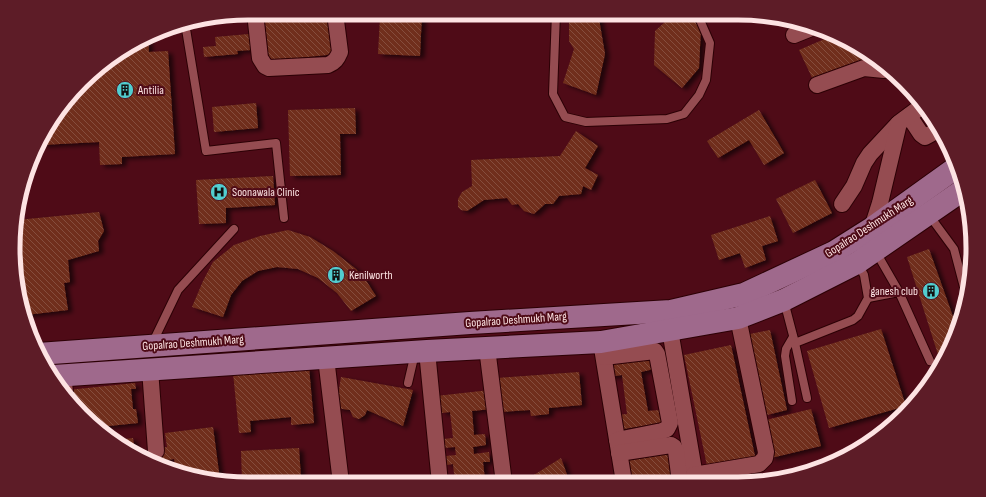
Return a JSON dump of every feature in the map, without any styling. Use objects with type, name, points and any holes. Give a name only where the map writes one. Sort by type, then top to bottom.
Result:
[{"type":"main road","name":"Gopalrao Deshmukh Marg","points":[[46,353],[470,323],[671,311],[744,294],[834,252],[872,228],[952,170]]},
{"type":"main road","name":"Gopalrao Deshmukh Marg","points":[[63,381],[150,369],[421,351],[487,348],[602,350],[670,330],[738,318],[784,300],[858,263],[959,193]]},
{"type":"street","points":[[256,20],[260,58],[265,66],[269,68],[328,65],[333,63],[338,59],[340,52],[335,20]]},
{"type":"street","points":[[794,34],[805,30]]},
{"type":"street","points":[[818,85],[864,68],[880,70]]},
{"type":"street","points":[[842,204],[854,186],[864,162],[870,154],[904,119],[919,108]]},
{"type":"street","points":[[904,119],[925,137],[934,132]]},
{"type":"street","points":[[872,228],[904,119]]},
{"type":"street","points":[[704,477],[759,464],[765,458],[766,452],[738,318]]},
{"type":"street","points":[[670,330],[695,477]]},
{"type":"street","points":[[487,348],[503,477]]},
{"type":"street","points":[[618,446],[667,429],[670,423],[657,354],[654,351],[602,350],[623,477]]},
{"type":"street","points":[[421,351],[439,477]]},
{"type":"street","points":[[326,358],[340,477]]},
{"type":"street","points":[[150,369],[156,451]]},
{"type":"street","points":[[618,446],[670,445],[674,447],[676,451],[679,477]]},
{"type":"lane","points":[[556,20],[553,94],[565,117],[586,122],[667,119],[684,114],[699,95],[706,80],[710,43],[700,20]]},
{"type":"lane","points":[[187,29],[206,151],[276,143],[284,218]]},
{"type":"lane","points":[[928,214],[954,249],[963,284]]},
{"type":"lane","points":[[150,346],[178,290],[234,229]]},
{"type":"lane","points":[[876,251],[899,292],[930,361]]},
{"type":"lane","points":[[792,401],[784,356],[786,349],[794,340],[852,320],[858,316],[868,298],[864,275],[858,263]]},
{"type":"lane","points":[[868,298],[899,292]]},
{"type":"lane","points":[[784,300],[807,398]]},
{"type":"lane","points":[[408,383],[421,351]]},
{"type":"building","points":[[265,20],[332,20],[336,54],[269,61]]},
{"type":"building","points":[[380,20],[422,20],[420,56],[378,54]]},
{"type":"building","points":[[569,20],[599,20],[605,54],[596,95],[563,83],[574,49],[569,41]]},
{"type":"building","points":[[667,20],[695,20],[701,27],[699,68],[682,88],[654,65],[655,31]]},
{"type":"building","points":[[249,34],[251,50],[237,51],[238,54],[204,57],[203,47],[216,46],[215,37]]},
{"type":"building","points":[[827,38],[867,61],[814,82],[799,50]]},
{"type":"building","name":"Antilia","points":[[148,43],[149,52],[168,51],[175,154],[122,157],[122,164],[100,165],[99,142],[45,145],[67,109],[87,87],[109,67]]},
{"type":"building","points":[[256,103],[258,128],[214,132],[212,107]]},
{"type":"building","points":[[355,108],[356,134],[340,134],[341,175],[290,176],[288,110]]},
{"type":"building","points":[[759,110],[784,153],[764,165],[749,140],[718,158],[707,141]]},
{"type":"building","points":[[576,131],[598,146],[585,168],[598,175],[591,190],[583,186],[581,194],[559,196],[553,204],[545,204],[534,214],[524,211],[518,204],[512,205],[507,198],[484,200],[467,211],[461,210],[458,207],[458,199],[462,192],[472,186],[471,160],[560,156]]},
{"type":"building","points":[[273,176],[275,205],[226,208],[226,223],[199,224],[196,180]]},
{"type":"building","points":[[815,180],[832,213],[793,233],[776,199]]},
{"type":"building","points":[[99,212],[104,231],[98,241],[99,251],[68,260],[70,282],[64,283],[68,310],[30,315],[24,293],[20,263],[20,234],[22,220]]},
{"type":"building","points":[[770,216],[778,241],[762,246],[766,260],[745,268],[740,253],[719,260],[711,235]]},
{"type":"building","name":"Kenilworth","points":[[288,230],[310,237],[333,251],[356,269],[376,296],[351,311],[337,293],[318,278],[298,269],[277,267],[258,271],[242,281],[231,295],[223,317],[192,307],[213,262],[234,245],[260,236]]},
{"type":"building","name":"ganesh club","points":[[929,249],[954,321],[949,336],[939,356],[907,257]]},
{"type":"building","points":[[881,329],[905,403],[901,407],[829,428],[807,351]]},
{"type":"building","points":[[770,330],[787,410],[767,415],[750,334]]},
{"type":"building","points":[[731,345],[755,456],[707,466],[684,355]]},
{"type":"building","points":[[653,355],[654,369],[641,372],[648,411],[660,410],[662,423],[617,430],[615,415],[627,414],[622,375],[609,377],[607,363]]},
{"type":"building","points":[[309,367],[314,423],[291,425],[291,417],[250,421],[251,432],[239,433],[233,373]]},
{"type":"building","points":[[579,372],[582,405],[549,408],[549,414],[531,416],[530,410],[500,412],[497,378]]},
{"type":"building","points":[[341,377],[413,390],[403,426],[367,410],[365,415],[359,419],[353,417],[350,410],[336,408]]},
{"type":"building","points":[[135,383],[136,389],[131,389],[133,409],[136,409],[138,423],[105,426],[77,399],[76,394],[73,394],[69,390]]},
{"type":"building","points":[[490,390],[492,409],[472,411],[474,435],[485,434],[486,445],[473,447],[474,454],[489,452],[490,462],[483,462],[485,477],[454,477],[453,464],[447,465],[446,456],[456,455],[455,447],[444,448],[443,439],[453,438],[450,412],[442,413],[441,407],[437,408],[436,396]]},
{"type":"building","points":[[811,409],[821,446],[771,458],[762,421]]},
{"type":"building","points":[[213,427],[219,475],[204,473],[175,465],[174,459],[163,461],[160,459],[159,448],[167,447],[165,433]]},
{"type":"building","points":[[133,438],[134,446],[134,446],[124,439]]},
{"type":"building","points":[[299,448],[301,477],[242,477],[241,451]]},
{"type":"building","points":[[673,453],[676,477],[629,476],[626,461]]},
{"type":"building","points":[[561,458],[568,477],[531,477]]},
{"type":"place","name":"Antilia","points":[[125,90]]},
{"type":"place","name":"Soonawala Clinic","points":[[219,192]]},
{"type":"place","name":"Kenilworth","points":[[336,275]]},
{"type":"place","name":"ganesh club","points":[[931,291]]}]
